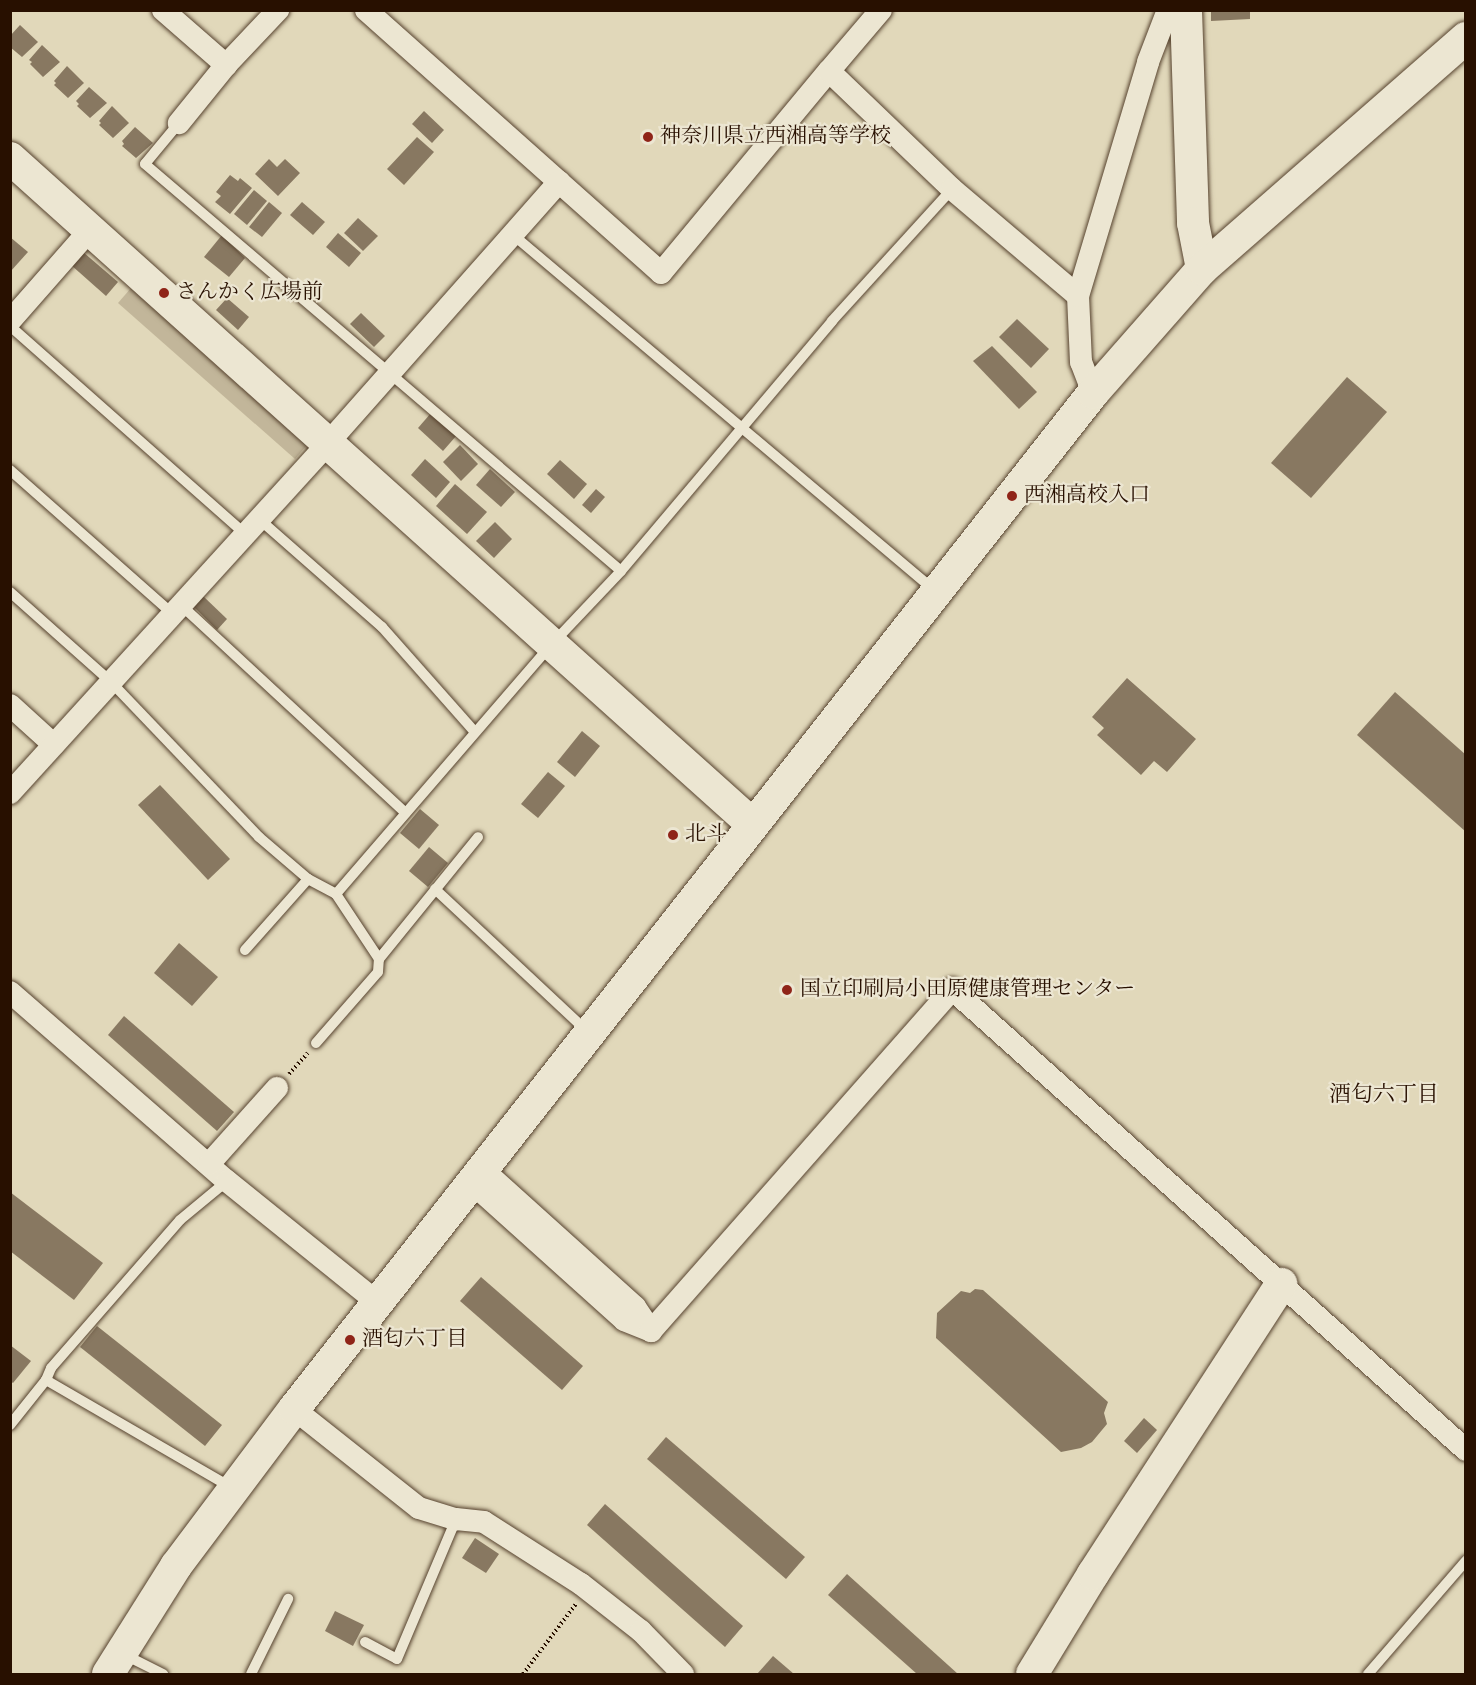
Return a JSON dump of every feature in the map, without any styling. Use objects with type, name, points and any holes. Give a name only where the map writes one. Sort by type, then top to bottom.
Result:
[{"type":"street","points":[[163,10],[226,65]]},
{"type":"street","points":[[179,123],[226,65],[278,10]]},
{"type":"street","points":[[366,10],[661,273],[881,10]]},
{"type":"street","points":[[1093,393],[1081,363],[1078,296],[1148,62],[1168,10]]},
{"type":"street","points":[[1186,10],[1193,223],[1202,269]]},
{"type":"street","points":[[114,1664],[176,1566],[294,1409],[1093,393],[1202,269],[1466,38]]},
{"type":"street","points":[[829,71],[952,189],[1078,296]]},
{"type":"street","points":[[10,158],[753,825]]},
{"type":"street","points":[[10,793],[328,443],[388,371],[559,182]]},
{"type":"street","points":[[10,323],[90,230]]},
{"type":"street","points":[[10,705],[54,745]]},
{"type":"street","points":[[477,1176],[624,1320],[651,1331],[952,989],[1466,1450]]},
{"type":"street","points":[[10,992],[227,1181],[377,1302]]},
{"type":"street","points":[[209,1164],[278,1088]]},
{"type":"street","points":[[1032,1674],[1093,1574],[1281,1284]]},
{"type":"street","points":[[294,1409],[419,1508],[456,1519],[484,1522],[587,1589],[641,1631],[683,1674]]},
{"type":"lane","points":[[179,123],[145,164],[621,571]]},
{"type":"lane","points":[[336,894],[552,644],[621,571],[832,321],[952,189]]},
{"type":"lane","points":[[512,234],[937,592]]},
{"type":"lane","points":[[10,323],[252,527],[382,627],[475,732]]},
{"type":"lane","points":[[10,470],[177,610],[406,813]]},
{"type":"lane","points":[[10,592],[111,682],[259,837],[308,879],[336,894],[379,959]]},
{"type":"lane","points":[[316,1043],[378,972],[379,959],[478,837]]},
{"type":"lane","points":[[245,950],[308,879]]},
{"type":"lane","points":[[435,889],[590,1033]]},
{"type":"lane","points":[[10,1425],[46,1380],[51,1368],[180,1220],[227,1181]]},
{"type":"lane","points":[[46,1380],[234,1489]]},
{"type":"lane","points":[[365,1642],[397,1659],[456,1519]]},
{"type":"lane","points":[[1368,1674],[1466,1561]]},
{"type":"lane","points":[[251,1674],[288,1599]]},
{"type":"lane","points":[[114,1664],[163,1674]]},
{"type":"path","points":[[278,1088],[316,1043]]},
{"type":"path","points":[[523,1674],[587,1589]]},
{"type":"shaded area","points":[[131,288],[307,445],[295,459],[118,303]]},
{"type":"building","points":[[1211,10],[1250,10],[1250,19],[1211,21]]},
{"type":"building","points":[[20,25],[38,42],[22,57],[10,47],[10,36]]},
{"type":"building","points":[[42,45],[60,62],[43,77],[29,60]]},
{"type":"building","points":[[67,66],[84,83],[68,98],[54,85],[56,83],[54,81]]},
{"type":"building","points":[[89,87],[107,103],[90,118],[77,106],[79,104],[76,101]]},
{"type":"building","points":[[112,106],[129,123],[113,138],[99,125],[101,123],[99,121]]},
{"type":"building","points":[[424,111],[444,130],[432,143],[412,124]]},
{"type":"building","points":[[135,127],[153,143],[136,158],[122,146],[124,144],[122,141]]},
{"type":"building","points":[[417,137],[434,152],[404,185],[387,169]]},
{"type":"building","points":[[269,159],[277,167],[285,159],[300,173],[278,196],[255,174]]},
{"type":"building","points":[[230,175],[238,181],[240,178],[252,188],[230,214],[215,202],[221,196],[216,192]]},
{"type":"building","points":[[254,190],[267,201],[247,225],[234,214]]},
{"type":"building","points":[[269,202],[282,213],[262,237],[249,227]]},
{"type":"building","points":[[302,202],[325,222],[313,235],[290,215]]},
{"type":"building","points":[[358,218],[378,236],[363,251],[344,233]]},
{"type":"building","points":[[338,233],[361,253],[349,267],[326,247]]},
{"type":"building","points":[[222,235],[245,258],[229,277],[204,257]]},
{"type":"building","points":[[10,237],[28,252],[10,272]]},
{"type":"building","points":[[83,252],[118,282],[106,296],[71,265]]},
{"type":"building","points":[[227,298],[249,317],[238,330],[216,310]]},
{"type":"building","points":[[361,313],[385,336],[374,347],[350,324]]},
{"type":"building","points":[[1017,319],[1049,349],[1031,368],[999,337]]},
{"type":"building","points":[[992,346],[1037,392],[1019,409],[973,361]]},
{"type":"building","points":[[1347,377],[1387,412],[1311,498],[1271,463]]},
{"type":"building","points":[[431,413],[457,435],[443,451],[418,428]]},
{"type":"building","points":[[460,445],[478,464],[461,481],[443,462]]},
{"type":"building","points":[[425,459],[450,482],[436,498],[411,475]]},
{"type":"building","points":[[560,460],[587,484],[574,499],[547,474]]},
{"type":"building","points":[[490,469],[515,492],[501,507],[476,485]]},
{"type":"building","points":[[455,484],[487,512],[467,534],[436,506]]},
{"type":"building","points":[[596,489],[605,497],[591,513],[582,505]]},
{"type":"building","points":[[495,522],[512,539],[494,558],[476,541]]},
{"type":"building","points":[[203,596],[227,619],[217,630],[194,607]]},
{"type":"building","points":[[1127,678],[1196,739],[1167,772],[1154,761],[1141,775],[1097,735],[1104,728],[1092,717]]},
{"type":"building","points":[[1395,692],[1466,755],[1466,832],[1357,735]]},
{"type":"building","points":[[582,731],[600,746],[575,777],[557,762]]},
{"type":"building","points":[[548,772],[565,786],[538,818],[521,804]]},
{"type":"building","points":[[160,785],[230,859],[208,880],[138,805]]},
{"type":"building","points":[[420,809],[439,825],[419,849],[400,833]]},
{"type":"building","points":[[429,847],[448,863],[428,887],[409,871]]},
{"type":"building","points":[[179,943],[218,977],[192,1006],[154,973]]},
{"type":"building","points":[[124,1016],[234,1112],[217,1131],[108,1035]]},
{"type":"building","points":[[10,1192],[103,1263],[74,1300],[10,1251]]},
{"type":"building","points":[[481,1277],[583,1366],[562,1390],[460,1301]]},
{"type":"building","points":[[975,1289],[983,1290],[1108,1402],[1104,1413],[1107,1424],[1092,1442],[1081,1448],[1061,1452],[936,1338],[937,1313],[961,1291],[970,1293]]},
{"type":"building","points":[[97,1326],[222,1425],[205,1446],[80,1347]]},
{"type":"building","points":[[10,1345],[31,1361],[13,1383],[10,1381]]},
{"type":"building","points":[[1144,1418],[1157,1430],[1137,1453],[1124,1441]]},
{"type":"building","points":[[666,1437],[805,1557],[786,1579],[647,1459]]},
{"type":"building","points":[[605,1504],[743,1626],[725,1647],[587,1525]]},
{"type":"building","points":[[475,1538],[499,1554],[486,1573],[462,1558]]},
{"type":"building","points":[[847,1574],[958,1674],[917,1674],[828,1595]]},
{"type":"building","points":[[335,1611],[364,1625],[353,1646],[325,1631]]},
{"type":"building","points":[[773,1656],[794,1674],[757,1674]]},
{"type":"place","name":"神奈川県立西湘高等学校","points":[[648,137]]},
{"type":"place","name":"さんかく広場前","points":[[164,293]]},
{"type":"place","name":"西湘高校入口","points":[[1012,496]]},
{"type":"place","name":"北斗","points":[[673,835]]},
{"type":"place","name":"国立印刷局小田原健康管理センター","points":[[787,990]]},
{"type":"place","name":"酒匂六丁目","points":[[350,1340]]},
{"type":"district","name":"酒匂六丁目","points":[[1384,1096]]}]
